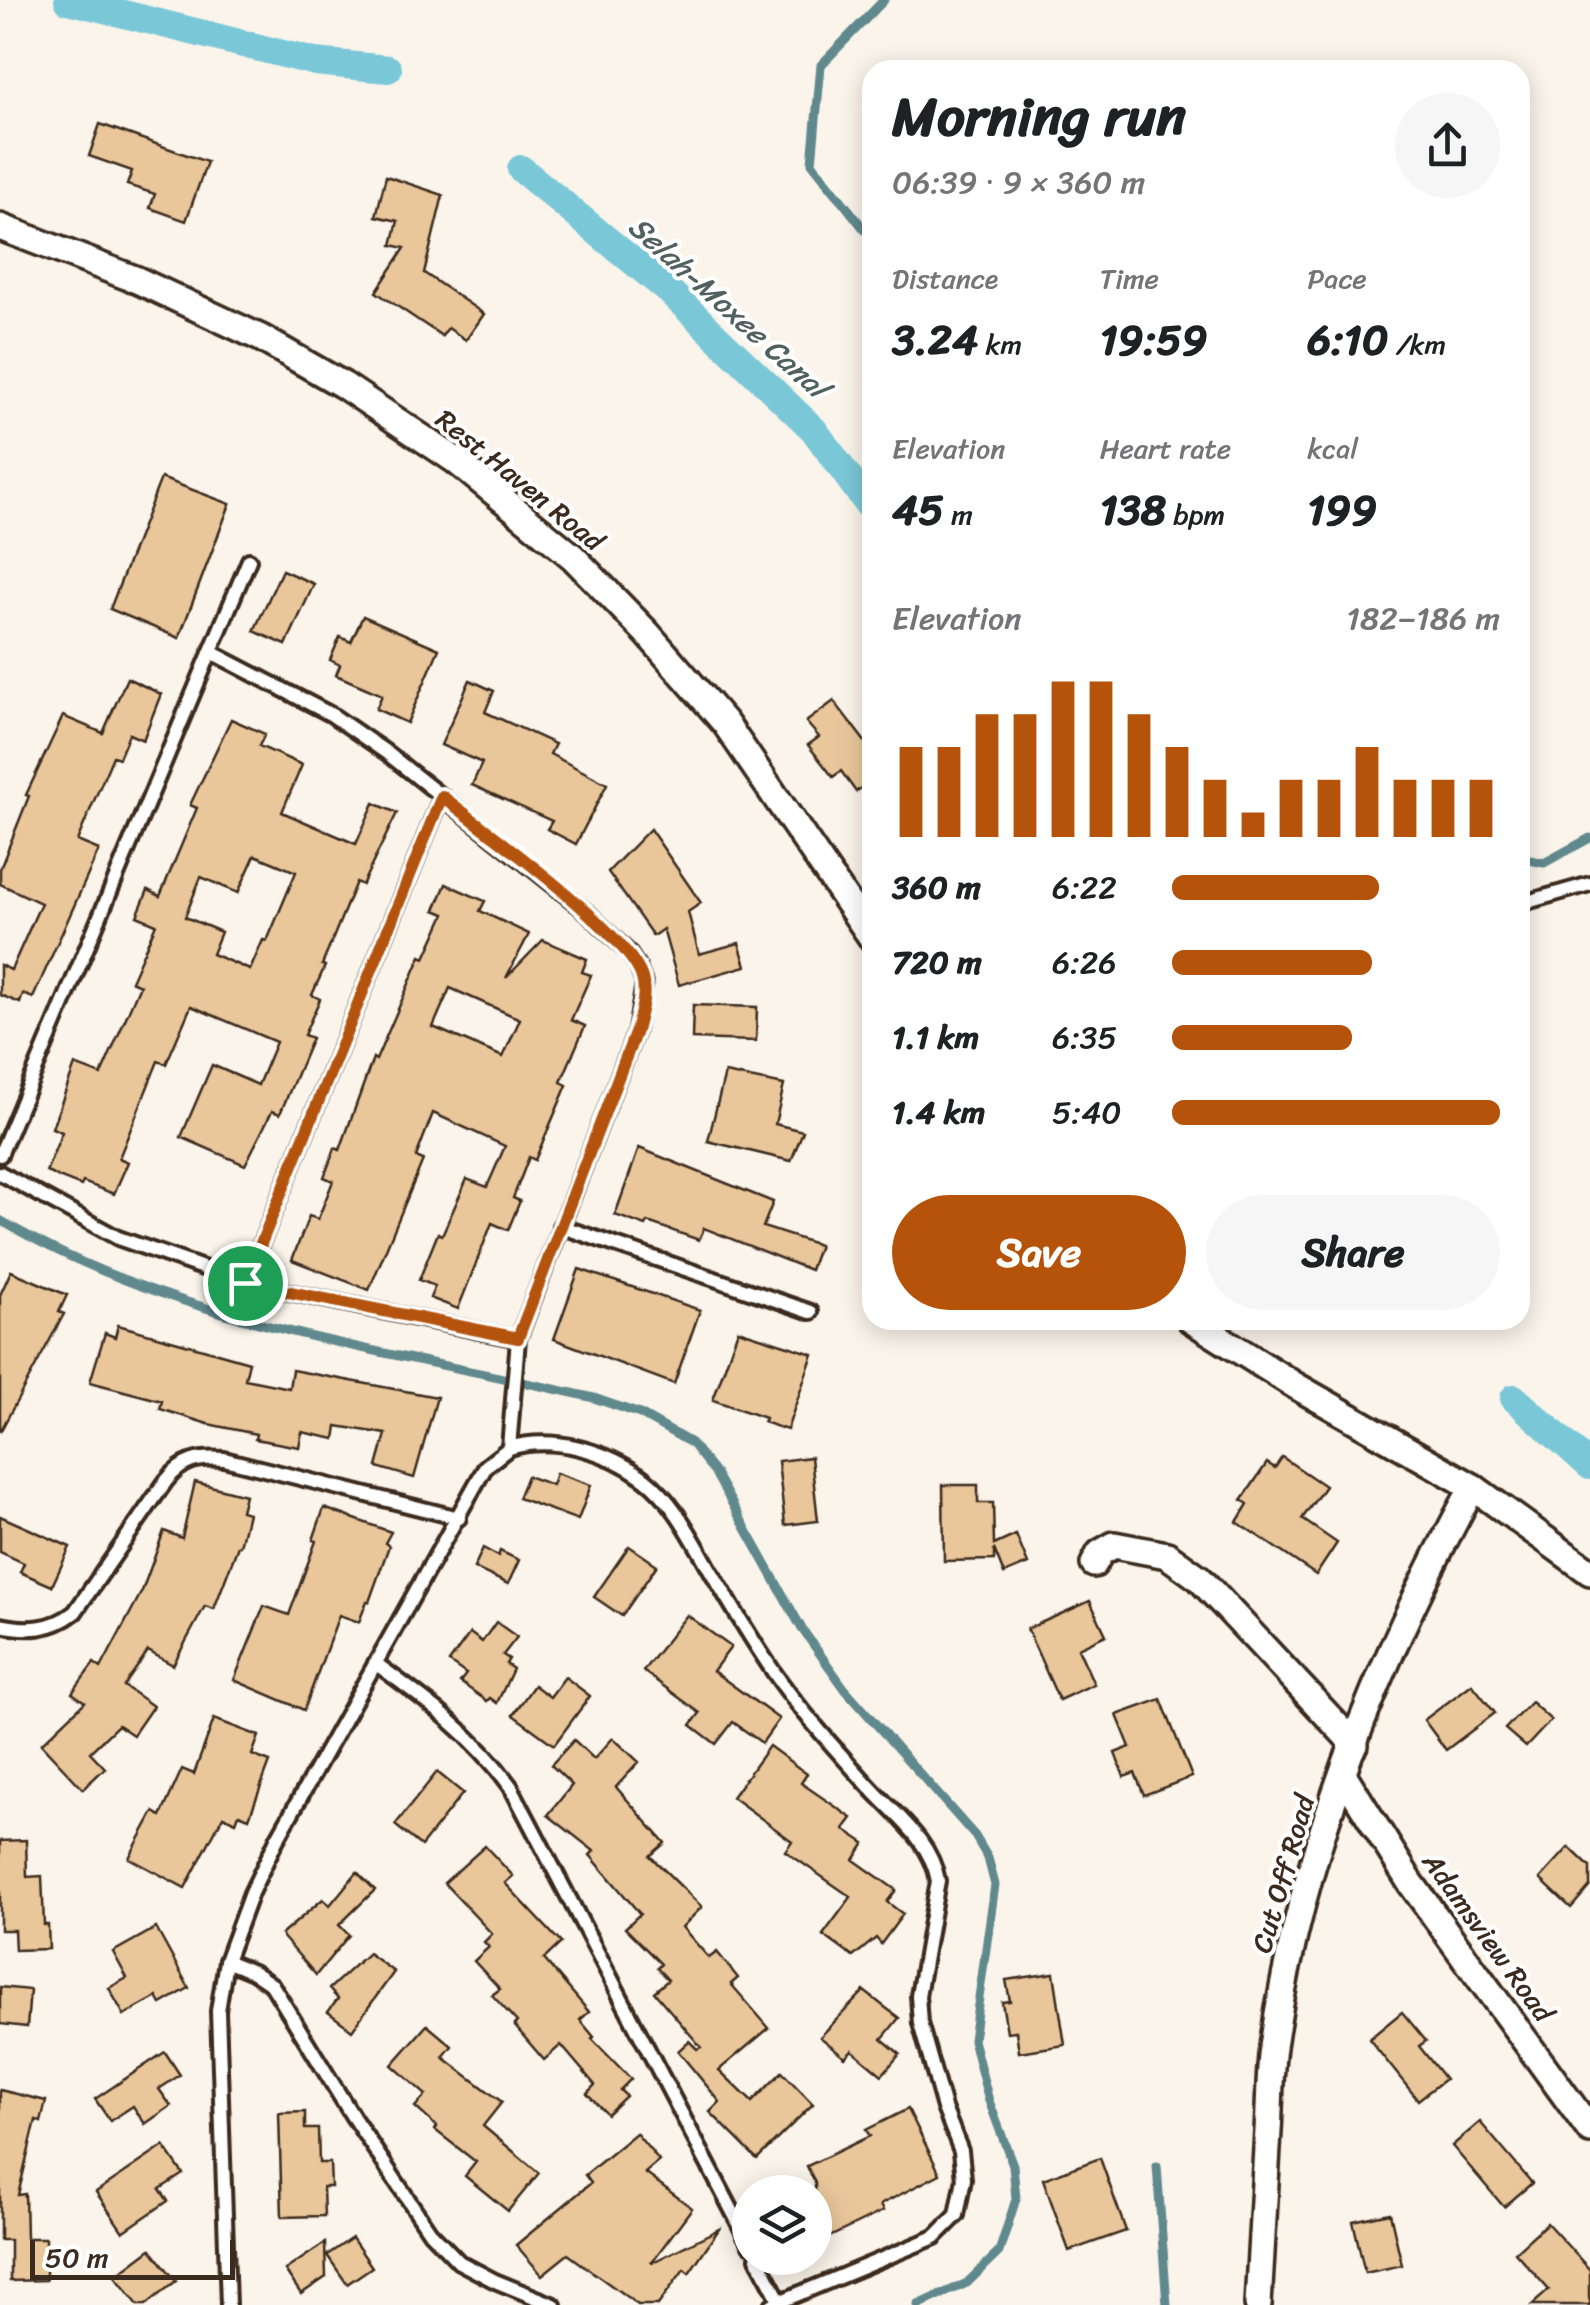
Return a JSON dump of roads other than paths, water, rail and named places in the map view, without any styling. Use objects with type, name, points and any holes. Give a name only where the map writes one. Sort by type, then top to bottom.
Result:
[{"type":"street","name":"Rest Haven Road","points":[[0,227],[137,280],[261,338],[343,385],[470,472],[574,557],[647,633],[725,723],[862,923]]},
{"type":"street","points":[[1207,1330],[1296,1386],[1474,1487],[1590,1572]]},
{"type":"street","name":"Cut Off Road","points":[[1258,2305],[1273,2044],[1310,1878],[1383,1669],[1424,1578],[1474,1487]]},
{"type":"street","points":[[1094,1564],[1100,1553],[1114,1546],[1167,1556],[1199,1578],[1354,1744]]},
{"type":"street","name":"Adamsview Road","points":[[1344,1774],[1410,1882],[1590,2130]]},
{"type":"lane","points":[[0,1155],[250,560]]},
{"type":"lane","points":[[211,652],[332,716],[387,752],[588,913],[628,952],[644,983],[636,1031],[518,1338],[509,1448]]},
{"type":"lane","points":[[245,1283],[442,796]]},
{"type":"lane","points":[[1530,901],[1590,884]]},
{"type":"lane","points":[[0,1173],[118,1238],[245,1283],[518,1338]]},
{"type":"lane","points":[[560,1226],[811,1312]]},
{"type":"lane","points":[[228,2305],[218,2012],[226,1961],[251,1893],[277,1839],[486,1466],[509,1448],[541,1442],[597,1453],[648,1481],[692,1536],[780,1682],[928,1848],[935,1863],[937,1894],[918,1996],[920,2023],[944,2108],[961,2151],[964,2179],[957,2215],[936,2237],[776,2303],[764,2275]]},
{"type":"lane","points":[[0,1625],[23,1630],[49,1626],[75,1612],[166,1481],[192,1459],[224,1458],[459,1518]]},
{"type":"lane","points":[[375,1663],[474,1740],[511,1788],[732,2210]]},
{"type":"lane","points":[[226,1961],[254,1972],[272,1985],[430,2232],[459,2262],[554,2305]]},
{"type":"waterway","name":"Selah-Moxee Canal","points":[[68,0],[315,62],[388,69]]},
{"type":"waterway","points":[[862,226],[812,163],[821,65],[884,0]]},
{"type":"waterway","name":"Selah-Moxee Canal","points":[[521,169],[669,291],[814,430],[862,496]]},
{"type":"waterway","points":[[1530,860],[1544,863],[1590,838]]},
{"type":"waterway","points":[[0,1220],[69,1256],[214,1311],[366,1349],[594,1398],[640,1414],[691,1443],[715,1473],[802,1629],[845,1689],[975,1836],[988,1858],[995,1885],[973,2040],[989,2101],[1013,2165],[1016,2199],[999,2252],[967,2283],[918,2305]]},
{"type":"waterway","name":"Selah-Moxee Canal","points":[[1514,1398],[1590,1466]]},
{"type":"waterway","points":[[1157,2166],[1167,2305]]}]
